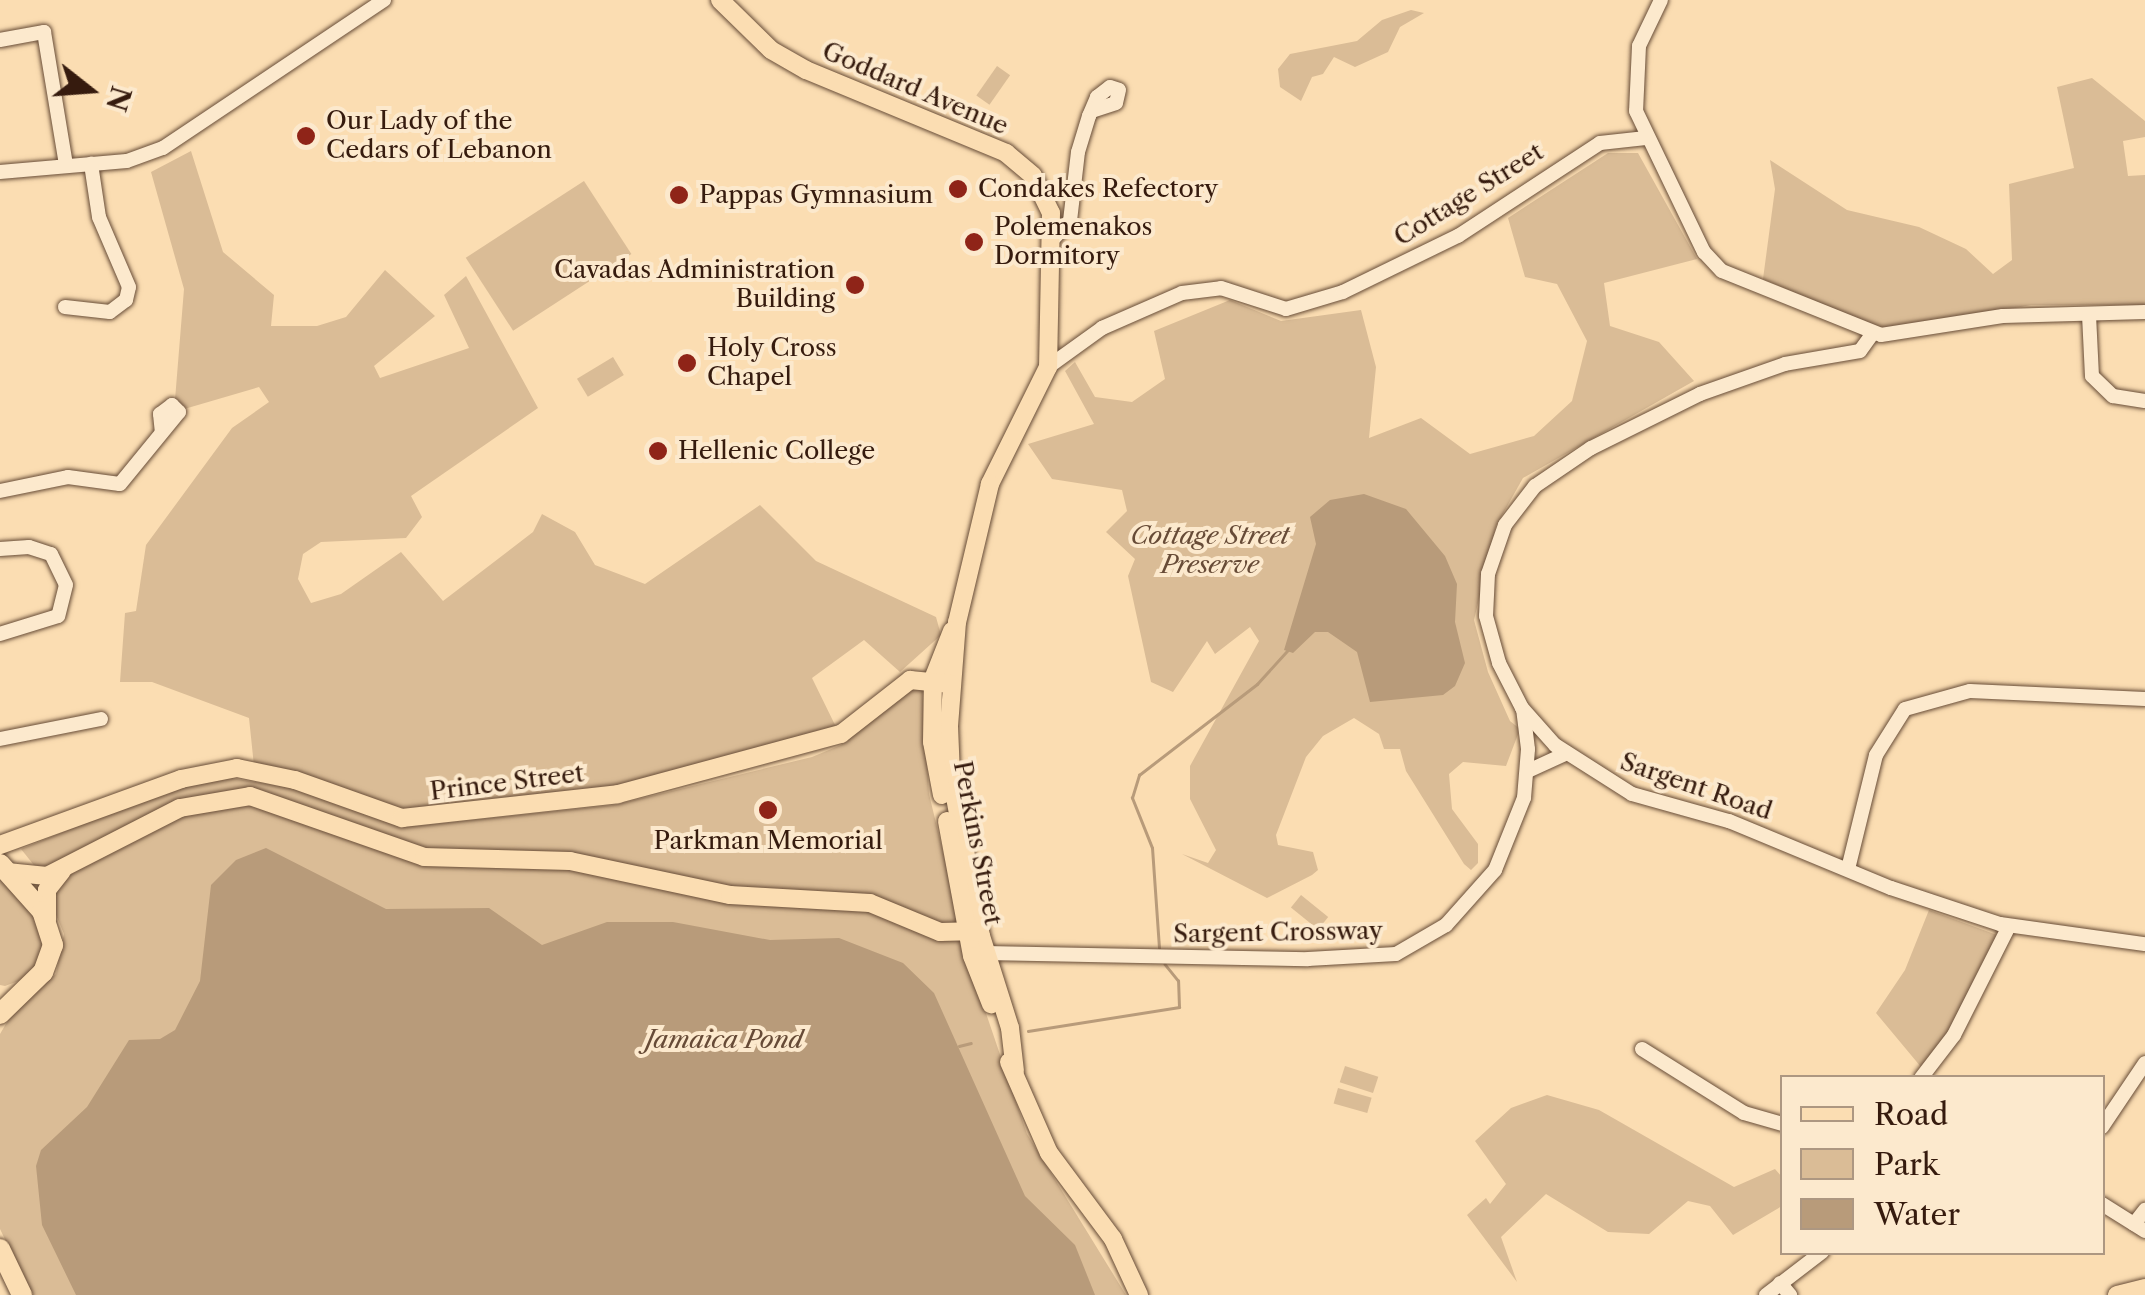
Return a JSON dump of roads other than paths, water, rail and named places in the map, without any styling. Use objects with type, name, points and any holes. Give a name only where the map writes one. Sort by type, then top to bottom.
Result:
[{"type":"highway","points":[[0,1014],[50,958],[47,920],[4,868]]},
{"type":"highway","points":[[0,991],[26,988]]},
{"type":"highway","points":[[0,1249],[22,1295]]},
{"type":"main road","name":"Goddard Avenue","points":[[720,0],[771,50],[806,70],[1006,152],[1042,192],[1054,238],[1048,367]]},
{"type":"main road","name":"Cottage Street","points":[[974,551],[990,484],[1048,367]]},
{"type":"main road","name":"Perkins Street","points":[[942,682],[974,551]]},
{"type":"main road","name":"Perkins Street","points":[[957,622],[944,645],[942,682],[949,768],[972,923],[1015,1070],[1048,1153],[1113,1239],[1139,1295]]},
{"type":"main road","name":"Prince Street","points":[[0,845],[180,779],[237,768],[295,780],[402,818],[618,794],[840,734],[913,680],[944,645]]},
{"type":"main road","points":[[913,680],[942,682]]},
{"type":"main road","points":[[4,868],[36,878],[65,868],[163,814],[239,795],[280,802],[424,857],[570,861],[730,895],[863,902],[924,922],[940,932],[972,923]]},
{"type":"main road","points":[[47,920],[48,886],[65,868]]},
{"type":"main road","name":"Perkins Street","points":[[972,923],[1010,1028],[1015,1070]]},
{"type":"main road","points":[[2117,1295],[2145,1288]]},
{"type":"street","points":[[0,172],[127,161],[163,148],[384,0]]},
{"type":"street","points":[[1660,0],[1639,46],[1634,102],[1646,138],[1716,266],[1873,333],[2004,316],[2145,312]]},
{"type":"street","points":[[0,40],[44,32],[66,165]]},
{"type":"street","name":"Cottage Street","points":[[1048,367],[1102,328],[1182,292],[1221,288],[1291,308],[1342,292],[1458,236],[1600,143],[1622,126],[1634,102]]},
{"type":"street","points":[[1054,238],[1070,221],[1078,152],[1092,111]]},
{"type":"street","name":"Cottage Street","points":[[1600,143],[1646,138]]},
{"type":"street","points":[[65,307],[110,312],[126,300],[129,287],[99,217],[91,164]]},
{"type":"street","points":[[2089,316],[2092,376],[2117,398],[2145,401]]},
{"type":"street","name":"Sargent Road","points":[[1873,333],[1860,350],[1785,364],[1656,414],[1560,467],[1522,499],[1495,548],[1485,602],[1496,654],[1522,708],[1565,754],[1632,794],[1728,821],[2009,926],[2145,944]]},
{"type":"street","points":[[0,491],[68,477],[120,484],[162,432]]},
{"type":"street","points":[[0,549],[28,546],[50,554],[66,585],[63,604],[48,623],[0,634]]},
{"type":"street","points":[[1848,869],[1876,755],[1906,709],[1970,691],[2145,699]]},
{"type":"street","name":"Sargent Crossway","points":[[985,952],[1308,959],[1396,954],[1446,925],[1494,870],[1528,771],[1522,708]]},
{"type":"street","points":[[0,738],[101,719]]},
{"type":"street","points":[[1528,771],[1565,754]]},
{"type":"street","points":[[1922,1075],[1954,1036],[2009,926]]},
{"type":"street","points":[[1642,1050],[1736,1109],[1780,1123]]},
{"type":"street","points":[[2105,1123],[2145,1063]]},
{"type":"street","points":[[2105,1206],[2140,1228],[2145,1210]]},
{"type":"street","points":[[1766,1295],[1785,1289],[1819,1255]]},
{"type":"water","points":[[1364,494],[1406,509],[1445,556],[1457,584],[1455,622],[1465,663],[1455,686],[1443,695],[1370,702],[1357,652],[1328,632],[1315,632],[1293,653],[1284,650],[1316,544],[1310,517],[1330,500]]},
{"type":"water","name":"Jamaica Pond","points":[[266,848],[386,909],[489,908],[542,945],[607,922],[673,922],[770,940],[839,938],[903,963],[934,993],[1025,1196],[1075,1245],[1095,1295],[76,1295],[42,1225],[36,1166],[41,1150],[87,1107],[129,1040],[160,1039],[175,1030],[200,981],[211,885],[236,860]]},
{"type":"waterway","points":[[1159,948],[1152,848],[1132,798],[1139,775],[1257,684],[1287,651]]},
{"type":"waterway","points":[[1028,1031],[1179,1007],[1178,981],[1165,965]]},
{"type":"waterway","points":[[959,1046],[971,1043]]},
{"type":"place","name":"Our Lady of the Cedars of Lebanon","points":[[306,136]]},
{"type":"place","name":"Condakes Refectory","points":[[958,189]]},
{"type":"place","name":"Pappas Gymnasium","points":[[679,195]]},
{"type":"place","name":"Polemenakos Dormitory","points":[[974,242]]},
{"type":"place","name":"Cavadas Administration Building","points":[[855,285]]},
{"type":"place","name":"Holy Cross Chapel","points":[[687,363]]},
{"type":"place","name":"Hellenic College","points":[[658,451]]},
{"type":"place","name":"Parkman Memorial","points":[[768,810]]},
{"type":"park label","name":"Cottage Street Preserve","points":[[1210,552]]}]
